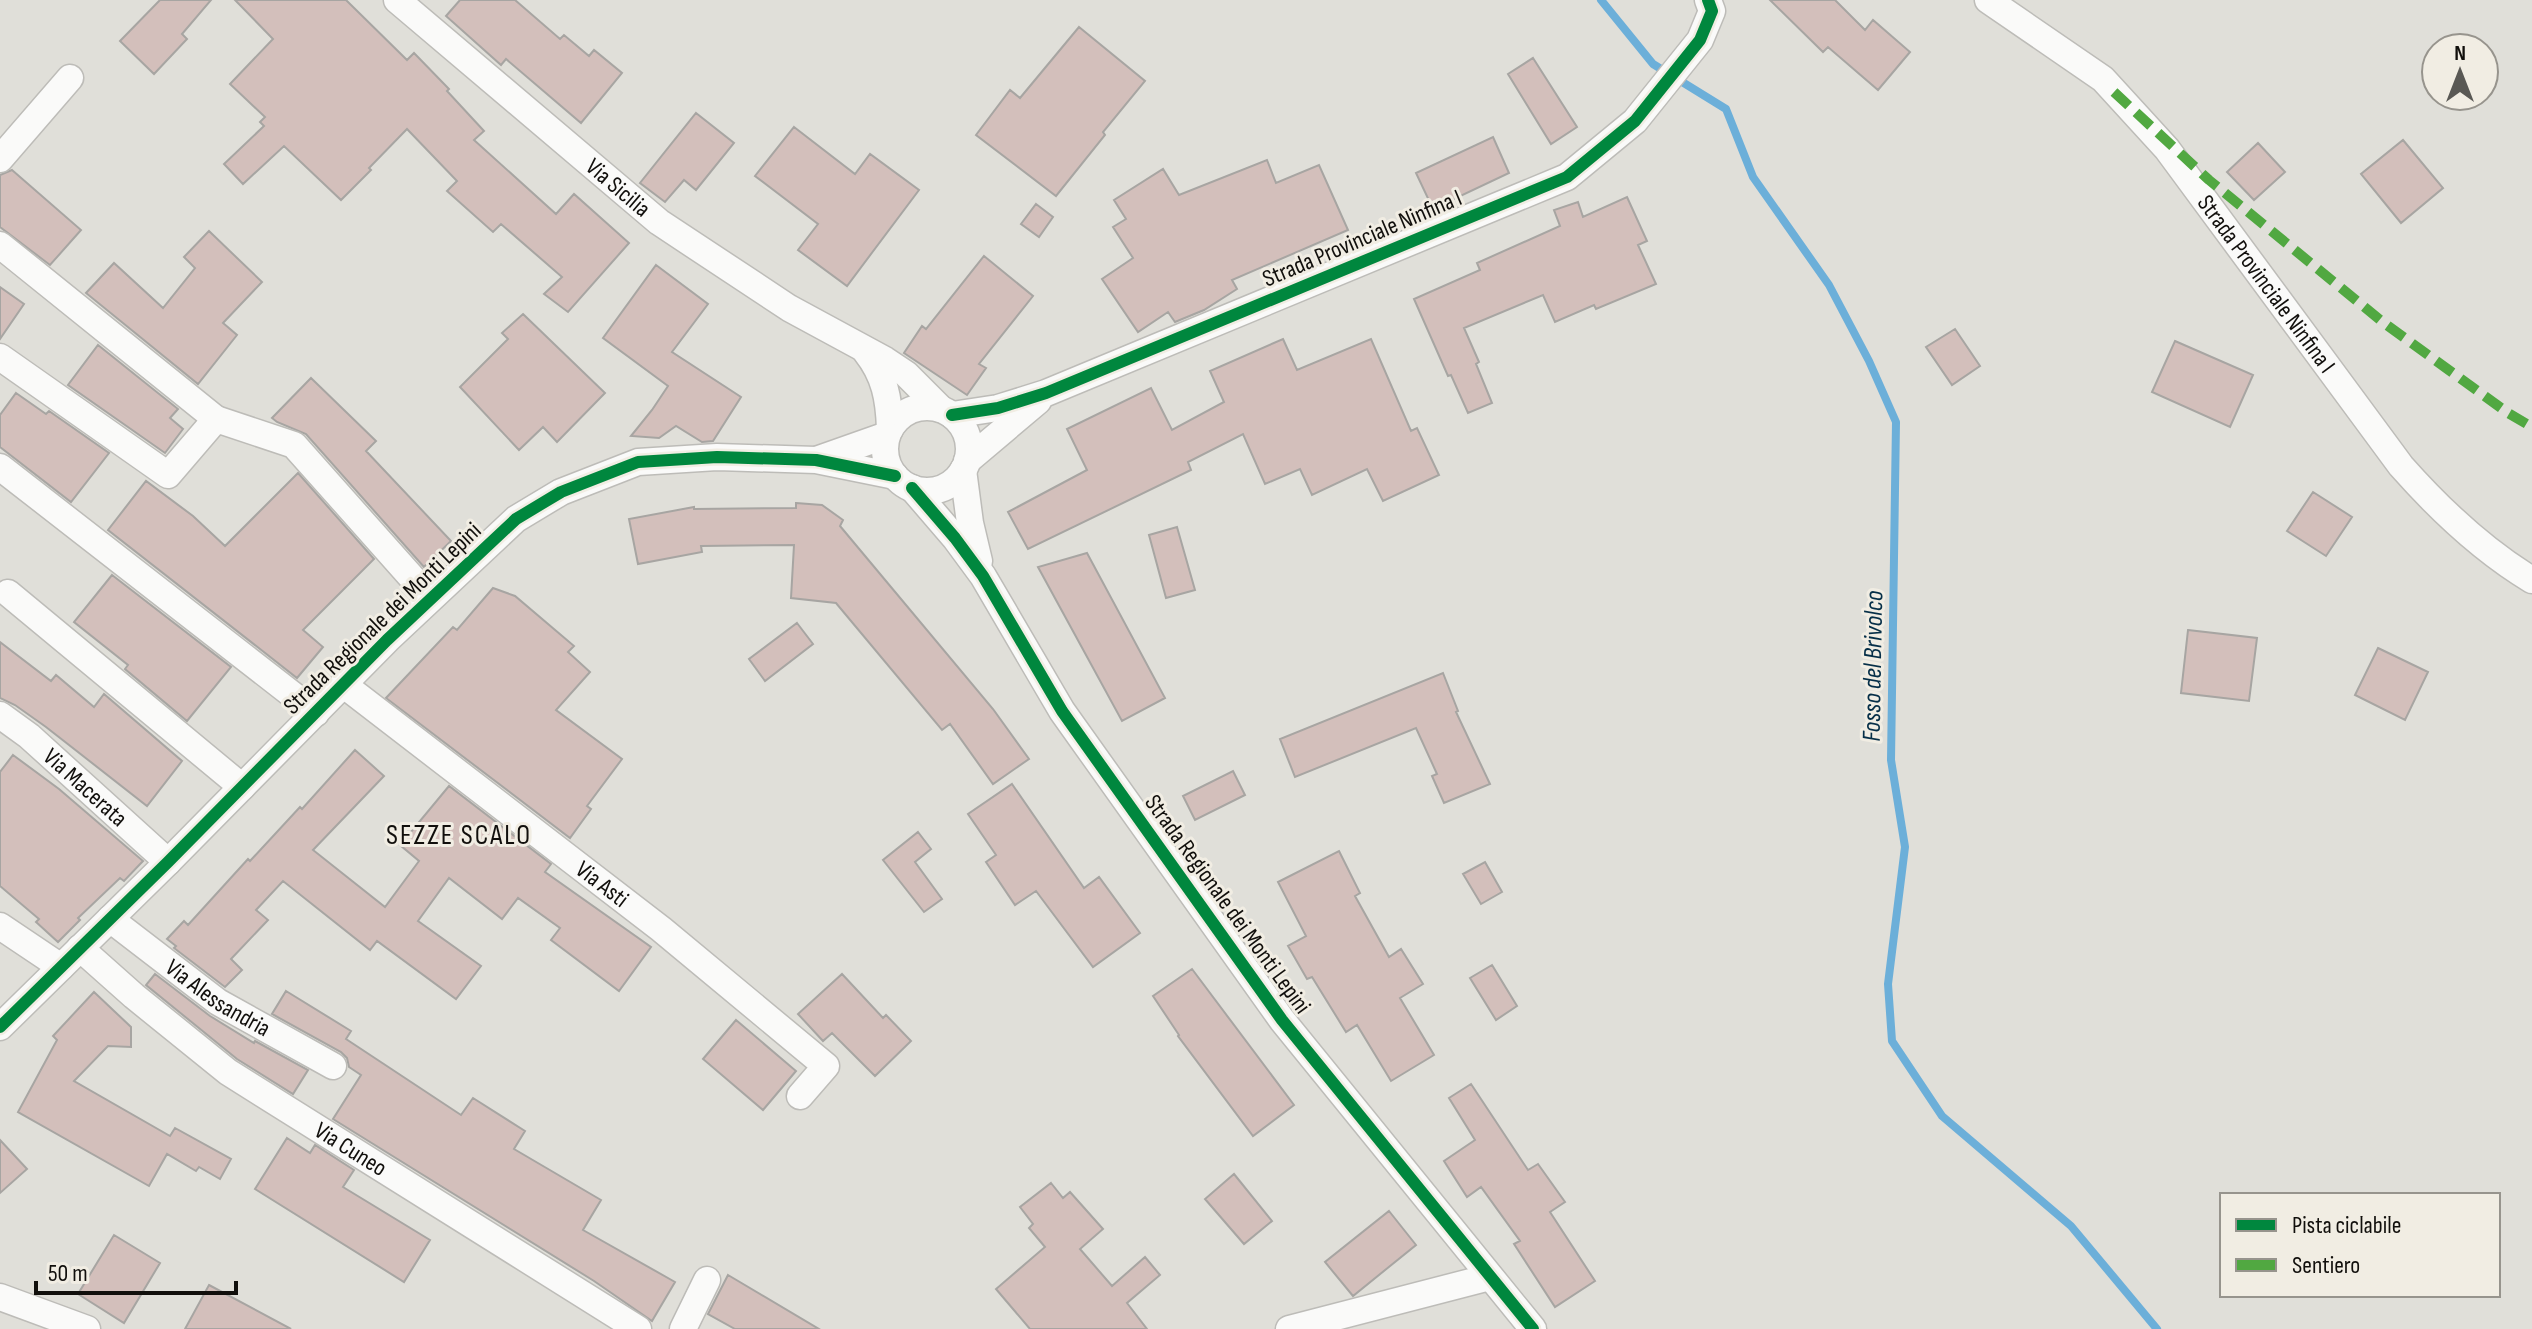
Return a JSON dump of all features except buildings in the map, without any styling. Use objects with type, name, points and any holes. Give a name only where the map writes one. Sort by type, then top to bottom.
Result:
[{"type":"street","name":"Via Sicilia","points":[[397,0],[659,222],[789,308],[906,374],[947,412]]},
{"type":"street","name":"Strada Provinciale Ninfina I","points":[[947,412],[998,408],[1046,393],[1567,177],[1635,121],[1700,40],[1712,11],[1708,0]]},
{"type":"street","name":"Strada Provinciale Ninfina I","points":[[1988,0],[2103,79],[2167,149],[2401,466],[2436,505],[2475,540],[2532,580]]},
{"type":"street","points":[[0,159],[70,78]]},
{"type":"street","points":[[0,245],[216,419],[294,445],[430,598]]},
{"type":"street","name":"Via Sicilia","points":[[861,347],[883,379],[889,403],[888,432]]},
{"type":"street","points":[[0,357],[168,475],[216,419]]},
{"type":"street","name":"Strada Provinciale Ninfina I","points":[[965,465],[1046,393]]},
{"type":"street","points":[[930,406],[947,412],[966,432],[969,447],[965,465],[956,479],[935,490],[903,482],[885,456],[888,432],[906,412],[930,406]]},
{"type":"street","name":"Strada Regionale dei Monti Lepini","points":[[816,460],[888,432]]},
{"type":"street","name":"Strada Regionale dei Monti Lepini","points":[[0,1027],[430,598],[516,519],[561,492],[638,462],[717,457],[816,460],[903,482],[955,538],[983,576],[1062,711],[1282,1020],[1533,1329]]},
{"type":"street","name":"Strada Regionale dei Monti Lepini","points":[[965,465],[970,523],[983,576]]},
{"type":"street","points":[[0,467],[316,713]]},
{"type":"street","points":[[8,593],[242,787]]},
{"type":"street","name":"Via Asti","points":[[344,685],[661,929],[826,1066],[800,1096]]},
{"type":"street","name":"Via Macerata","points":[[0,715],[29,736],[168,862]]},
{"type":"street","name":"Via Alessandria","points":[[110,919],[218,1002],[333,1066]]},
{"type":"street","points":[[0,926],[61,967]]},
{"type":"street","name":"Via Cuneo","points":[[80,948],[228,1072],[638,1329]]},
{"type":"street","points":[[1289,1329],[1490,1277]]},
{"type":"street","points":[[683,1329],[707,1280]]},
{"type":"street","points":[[0,1297],[87,1329]]},
{"type":"waterway","name":"Fosso del Brivolco","points":[[1601,0],[1653,64],[1726,109],[1753,177],[1829,285],[1869,361],[1896,422],[1891,760],[1905,847],[1888,984],[1892,1041],[1942,1116],[2071,1226],[2157,1329]]},
{"type":"marked path","points":[[2114,92],[2209,180],[2384,323],[2532,427]]},
{"type":"cycle path","points":[[952,415],[998,408],[1046,393],[1567,177],[1635,121],[1700,40],[1712,11],[1708,0]]},
{"type":"cycle path","points":[[0,1027],[387,640],[516,519],[561,492],[638,462],[717,457],[816,460],[895,476]]},
{"type":"cycle path","points":[[912,488],[983,576],[1062,711],[1282,1020],[1533,1329]]},
{"type":"district","name":"SEZZE SCALO","points":[[459,834]]}]
